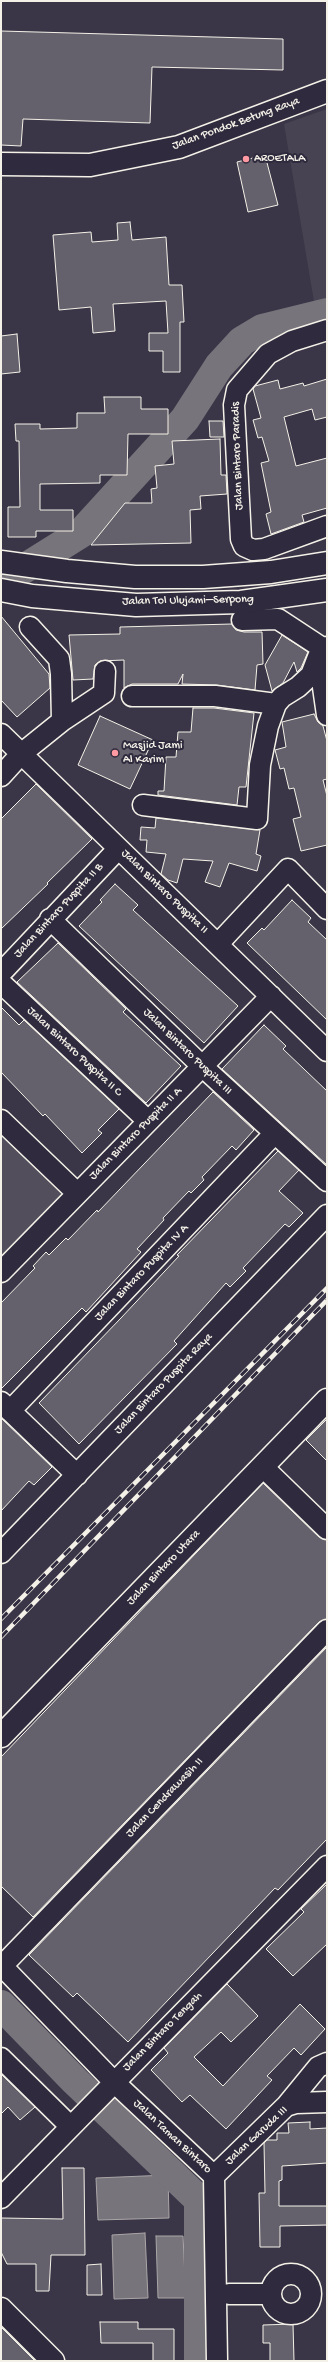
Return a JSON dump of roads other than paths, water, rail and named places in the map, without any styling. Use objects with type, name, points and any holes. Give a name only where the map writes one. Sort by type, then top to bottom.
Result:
[{"type":"main road","name":"Jalan Pondok Betung Raya","points":[[1,164],[90,165],[179,147],[327,91]]},
{"type":"main road","name":"Jalan Tol Ulujami–Serpong","points":[[1,562],[67,571],[142,577],[210,576],[270,572],[327,563]]},
{"type":"main road","name":"Jalan Tol Ulujami–Serpong","points":[[1,590],[32,596],[136,605],[241,602],[327,590]]},
{"type":"main road","name":"Jalan Bintaro Utara","points":[[1,1736],[327,1400]]},
{"type":"main road","points":[[1,2309],[53,2361]]},
{"type":"street","name":"Jalan Bintaro Paradis","points":[[327,330],[292,341],[268,354],[237,390],[234,405],[241,539],[244,546],[253,550],[264,549],[327,526]]},
{"type":"street","points":[[143,805],[257,820],[260,765],[268,726],[276,704],[282,696],[298,687],[311,675],[318,657],[326,648],[278,619],[242,620]]},
{"type":"street","points":[[30,627],[58,659],[61,674],[62,721]]},
{"type":"street","points":[[1,776],[21,754],[62,721],[104,693],[106,671]]},
{"type":"street","points":[[327,673],[324,679],[323,687],[327,715]]},
{"type":"street","points":[[132,696],[215,696],[276,704]]},
{"type":"street","name":"Jalan Bintaro Puspita II","points":[[1,734],[327,1051]]},
{"type":"street","name":"Jalan Bintaro Puspita II B","points":[[1,973],[50,919],[118,849]]},
{"type":"street","points":[[218,944],[288,869],[326,908]]},
{"type":"street","name":"Jalan Bintaro Puspita III","points":[[50,919],[203,1067],[327,1182]]},
{"type":"street","name":"Jalan Bintaro Puspita II C","points":[[1,983],[147,1120]]},
{"type":"street","name":"Jalan Bintaro Puspita II A","points":[[1,1272],[147,1120],[203,1067],[271,996]]},
{"type":"street","points":[[1,1120],[78,1193]]},
{"type":"street","name":"Jalan Bintaro Puspita IV A","points":[[6,1407],[274,1134]]},
{"type":"street","name":"Jalan Bintaro Puspita Raya","points":[[3,1546],[77,1475],[327,1215]]},
{"type":"street","points":[[6,1407],[77,1475]]},
{"type":"street","points":[[263,1467],[327,1529]]},
{"type":"street","name":"Jalan Cendrawasih II","points":[[2,1965],[327,1630]]},
{"type":"street","name":"Jalan Bintaro Tengah","points":[[1,2198],[75,2120],[327,1866]]},
{"type":"street","name":"Jalan Taman Bintaro","points":[[2,1965],[110,2086],[214,2176],[217,2361]]},
{"type":"street","points":[[1,2058],[75,2120]]},
{"type":"street","points":[[286,2106],[318,2067],[327,2063]]},
{"type":"street","name":"Jalan Garuda III","points":[[214,2176],[286,2106],[296,2103],[327,2102]]},
{"type":"street","points":[[292,2275],[304,2279],[319,2295],[307,2307],[297,2314],[291,2314],[279,2310],[272,2300],[271,2294],[272,2288],[280,2278],[292,2275]]},
{"type":"street","points":[[229,2294],[271,2294]]},
{"type":"waterway","points":[[1,583],[81,533],[185,419],[219,366],[242,341],[262,329],[327,313]]},
{"type":"waterway","points":[[1,2005],[75,2081],[199,2200],[199,2361]]},
{"type":"railway","points":[[1,1619],[327,1288]]},
{"type":"railway","points":[[1,1637],[327,1300]]},
{"type":"place","name":"AROETALA","points":[[246,159]]},
{"type":"place","name":"Masjid Jami Al Karim","points":[[115,753]]}]
